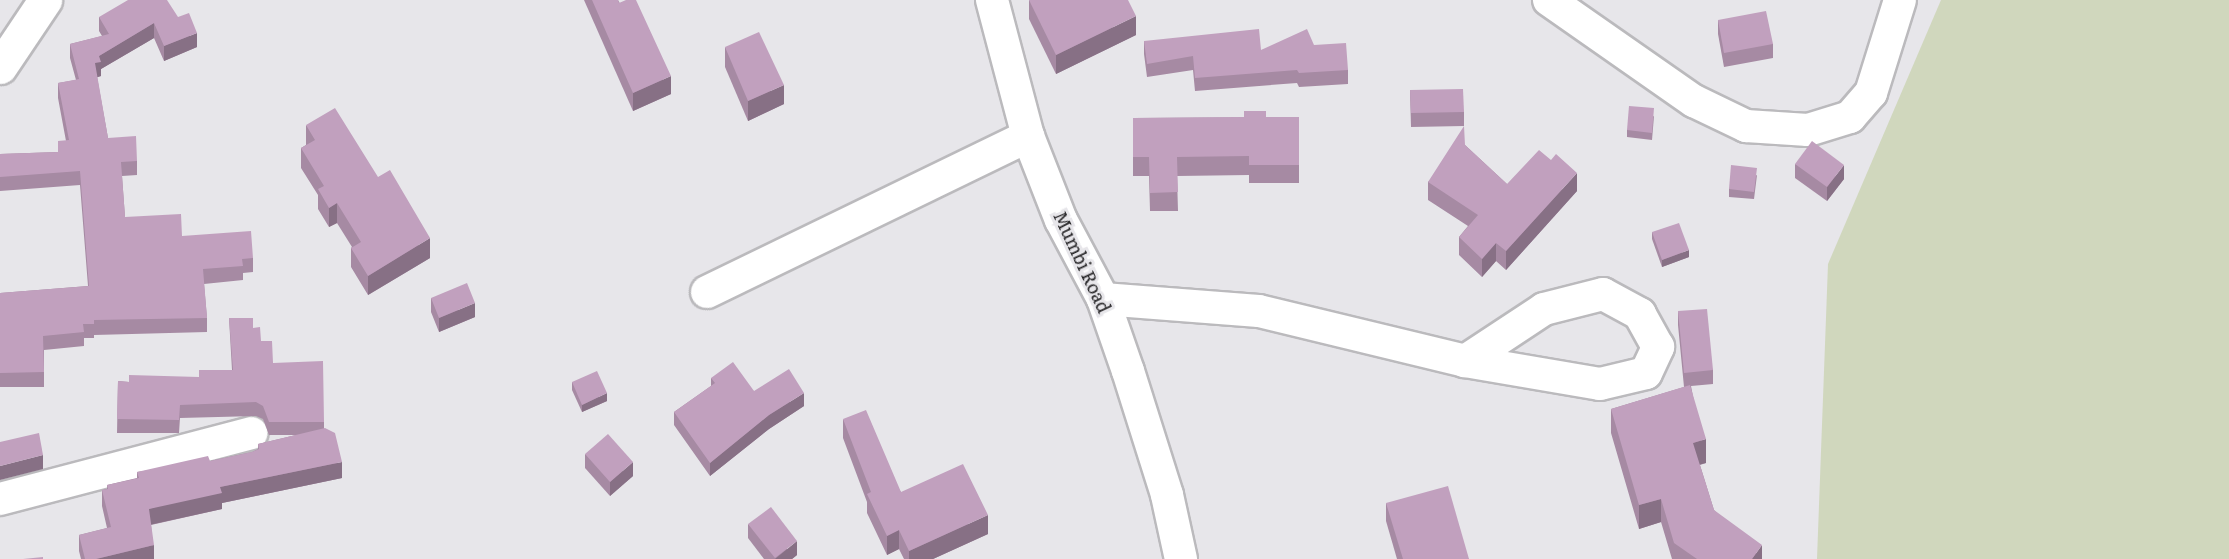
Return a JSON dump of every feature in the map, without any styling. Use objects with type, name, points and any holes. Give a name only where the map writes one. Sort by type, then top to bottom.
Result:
[{"type":"street","points":[[0,67],[45,0]]},
{"type":"street","name":"Mumbi Road","points":[[992,0],[1028,136],[1061,220],[1103,299],[1167,495],[1181,559]]},
{"type":"street","points":[[1550,0],[1694,101],[1746,126],[1808,130],[1850,117],[1871,93],[1900,0]]},
{"type":"street","points":[[707,292],[1028,136]]},
{"type":"street","points":[[1103,299],[1259,311],[1465,361],[1600,384],[1646,373],[1658,348],[1640,314],[1603,294],[1544,309],[1465,361]]},
{"type":"street","points":[[0,499],[252,434]]},
{"type":"green space","points":[[1941,0],[2229,0],[2229,559],[1817,559],[1828,264]]},
{"type":"building","points":[[128,0],[167,0],[178,17],[189,13],[197,33],[164,46],[154,23],[99,56],[101,62],[95,63],[108,138],[136,136],[137,161],[121,162],[125,217],[181,214],[182,236],[251,231],[253,258],[242,259],[243,266],[203,269],[207,318],[94,320],[94,324],[83,324],[84,332],[43,336],[44,372],[0,373],[0,293],[89,286],[80,171],[0,177],[0,154],[58,152],[58,141],[69,140],[58,83],[79,79],[70,44],[109,34],[99,17]]},
{"type":"building","points":[[592,0],[618,0],[619,3],[636,0],[671,76],[633,93]]},
{"type":"building","points":[[1029,0],[1128,0],[1136,16],[1056,55]]},
{"type":"building","points":[[1766,11],[1773,44],[1724,53],[1718,20]]},
{"type":"building","points":[[1259,29],[1261,50],[1307,29],[1314,45],[1346,43],[1348,70],[1299,73],[1297,70],[1195,78],[1193,56],[1147,64],[1144,41]]},
{"type":"building","points":[[759,32],[784,85],[748,101],[725,47]]},
{"type":"building","points":[[1463,89],[1464,112],[1411,113],[1410,90]]},
{"type":"building","points":[[1629,106],[1654,108],[1652,133],[1627,130]]},
{"type":"building","points":[[335,108],[378,177],[390,170],[430,238],[368,276],[351,248],[361,242],[337,203],[329,208],[318,189],[324,186],[301,148],[315,140],[306,125]]},
{"type":"building","points":[[1244,111],[1266,111],[1266,117],[1299,117],[1299,165],[1249,165],[1249,156],[1177,157],[1178,192],[1150,193],[1149,157],[1133,157],[1133,118],[1244,117]]},
{"type":"building","points":[[1464,126],[1465,145],[1507,184],[1539,150],[1551,160],[1556,154],[1577,173],[1506,251],[1496,243],[1482,259],[1459,237],[1478,215],[1428,182]]},
{"type":"building","points":[[1812,141],[1844,165],[1827,187],[1795,164]]},
{"type":"building","points":[[1731,165],[1757,168],[1754,192],[1729,189]]},
{"type":"building","points":[[1679,223],[1689,250],[1662,260],[1652,232]]},
{"type":"building","points":[[467,283],[475,303],[439,318],[431,298]]},
{"type":"building","points":[[1707,309],[1713,370],[1684,373],[1678,311]]},
{"type":"building","points":[[229,318],[253,318],[253,328],[260,327],[261,341],[272,341],[273,363],[323,361],[324,422],[269,422],[263,406],[256,402],[180,405],[179,420],[117,419],[118,381],[129,382],[129,375],[199,377],[199,370],[233,370]]},
{"type":"building","points":[[733,362],[754,391],[789,369],[804,393],[769,415],[710,463],[674,412],[715,383],[711,378]]},
{"type":"building","points":[[597,371],[607,393],[582,405],[572,382]]},
{"type":"building","points":[[1690,385],[1706,439],[1693,443],[1714,510],[1762,545],[1752,559],[1697,559],[1674,543],[1661,499],[1639,505],[1611,409]]},
{"type":"building","points":[[866,410],[901,492],[963,464],[988,515],[909,551],[899,530],[887,536],[867,494],[871,492],[843,419]]},
{"type":"building","points":[[325,428],[335,433],[342,462],[220,487],[222,493],[149,509],[154,545],[96,559],[85,559],[79,535],[111,527],[102,490],[108,489],[107,485],[139,478],[137,472],[208,456],[210,461],[252,452],[259,449],[258,444]]},
{"type":"building","points":[[39,433],[43,455],[0,466],[0,442]]},
{"type":"building","points":[[608,434],[633,462],[610,482],[585,454]]},
{"type":"building","points":[[1448,486],[1469,559],[1403,559],[1386,503]]},
{"type":"building","points":[[771,507],[797,541],[775,558],[748,524]]}]
